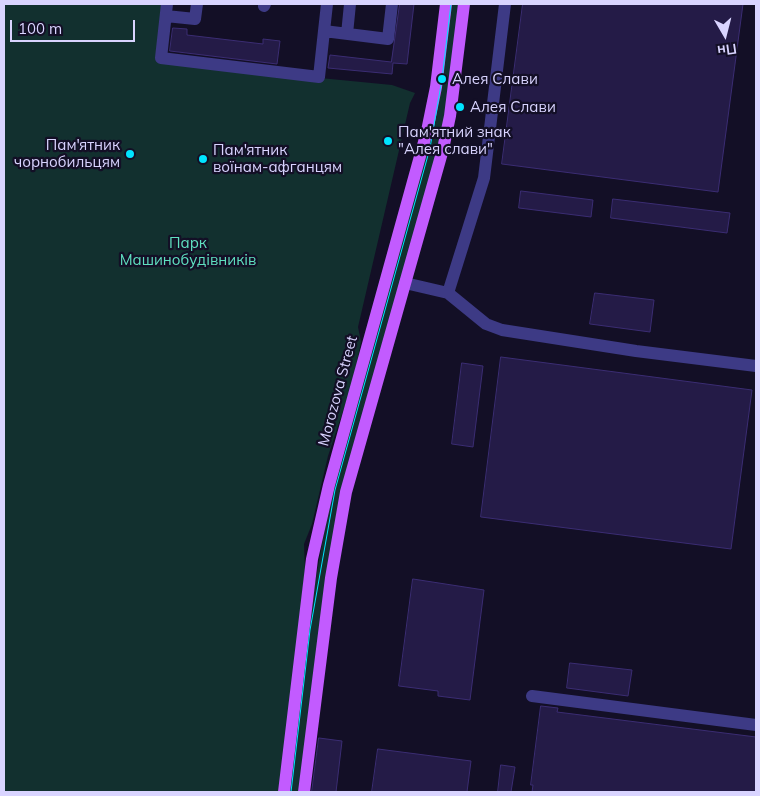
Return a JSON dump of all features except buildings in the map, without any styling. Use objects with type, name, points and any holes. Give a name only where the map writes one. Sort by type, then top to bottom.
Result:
[{"type":"main road","name":"Morozova Street","points":[[284,792],[312,559],[329,485],[427,131],[436,87],[446,4]]},
{"type":"main road","points":[[304,792],[331,578],[346,492],[450,116],[464,4]]},
{"type":"lane","points":[[196,4],[195,19],[167,10],[161,58],[319,77],[327,4]]},
{"type":"lane","points":[[346,34],[350,4]]},
{"type":"lane","points":[[324,31],[388,39],[392,4]]},
{"type":"lane","points":[[448,293],[484,178],[505,4]]},
{"type":"lane","points":[[405,283],[448,293],[486,324],[502,330],[636,351],[756,366]]},
{"type":"lane","points":[[532,696],[756,725]]},
{"type":"green space","name":"Парк Машинобудівників","points":[[4,4],[165,4],[158,59],[238,70],[392,85],[415,93],[410,103],[358,327],[361,342],[353,381],[328,456],[312,524],[304,544],[305,570],[280,792],[4,792]]},
{"type":"green space","points":[[449,4],[460,4],[447,117],[344,487],[300,792],[288,792],[313,594],[333,484],[427,145]]},
{"type":"tram line","points":[[291,792],[310,630],[335,490],[430,148],[442,79],[451,4]]},
{"type":"place","name":"Алея Слави","points":[[442,79]]},
{"type":"place","name":"Aлея Слави","points":[[460,107]]},
{"type":"place","name":"Пам'ятний знак \"Алея слави\"","points":[[388,141]]},
{"type":"place","name":"Пам'ятник чорнобильцям","points":[[130,154]]},
{"type":"place","name":"Пам'ятник воїнам-афганцям","points":[[203,159]]}]
